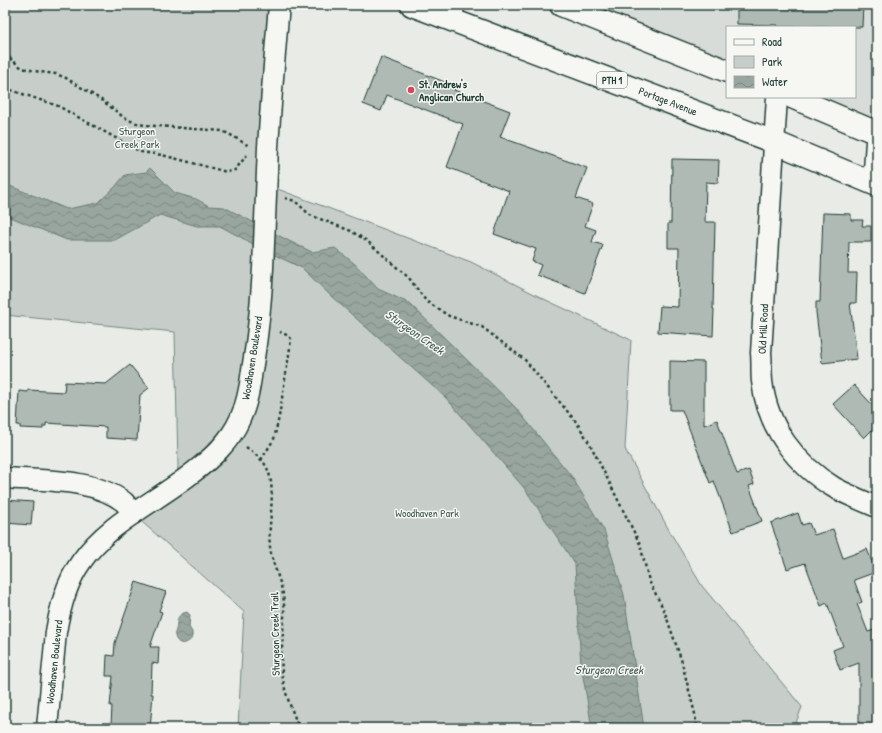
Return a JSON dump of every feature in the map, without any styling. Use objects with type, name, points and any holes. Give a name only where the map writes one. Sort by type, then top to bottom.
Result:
[{"type":"highway","name":"Portage Avenue","points":[[412,5],[453,12],[875,184]]},
{"type":"highway","points":[[561,5],[726,71]]},
{"type":"highway","points":[[794,98],[877,132]]},
{"type":"street","name":"Woodhaven Boulevard","points":[[47,728],[56,632],[61,606],[66,590],[80,563],[91,549],[108,533],[208,462],[232,434],[240,419],[249,390],[257,345],[259,320],[276,198],[260,149],[274,63],[279,5]]},
{"type":"street","name":"Old Mill Road","points":[[777,98],[761,353],[762,381],[767,406],[778,433],[793,454],[812,472],[836,488],[877,507]]},
{"type":"street","points":[[875,184],[877,127]]},
{"type":"street","points":[[5,478],[60,482],[93,487],[107,492],[125,503],[133,514]]},
{"type":"path","points":[[5,54],[22,68],[56,74],[66,78],[133,122],[144,125],[222,131],[260,149],[235,170],[227,172],[214,170],[162,155],[141,152],[58,106],[5,88]]},
{"type":"path","points":[[276,198],[295,201],[310,215],[351,231],[367,241],[409,278],[426,301],[449,316],[482,327],[525,360],[577,424],[590,444],[640,544],[649,581],[664,610],[681,659],[695,714],[697,728]]},
{"type":"path","points":[[260,460],[274,439],[290,348],[291,339],[289,336],[280,332]]},
{"type":"path","name":"Sturgeon Creek Trail","points":[[232,434],[264,463],[268,471],[272,499],[269,546],[282,587],[284,602],[282,673],[286,695],[299,728]]},
{"type":"shaded area","points":[[561,5],[877,5],[877,127],[795,98],[856,98],[856,26],[726,26],[726,71]]},
{"type":"green space","name":"Woodhaven Park","points":[[5,5],[279,5],[267,185],[471,262],[544,299],[631,340],[625,449],[670,532],[702,586],[802,707],[794,728],[238,728],[244,612],[133,514],[177,485],[178,465],[175,332],[5,315]]},
{"type":"water","name":"Sturgeon Creek","points":[[150,168],[175,193],[196,199],[209,206],[224,207],[312,252],[335,248],[355,264],[378,289],[409,303],[516,408],[572,477],[604,530],[624,595],[644,728],[592,728],[581,665],[575,564],[525,489],[446,398],[332,297],[302,268],[264,250],[220,226],[197,226],[160,215],[115,240],[67,240],[5,215],[5,184],[67,209],[98,203],[125,175],[146,172]]},
{"type":"water","points":[[187,612],[190,615],[189,627],[192,632],[192,638],[188,642],[180,643],[175,636],[177,621],[180,615]]},
{"type":"building","points":[[737,5],[863,5],[862,27],[737,24]]},
{"type":"building","points":[[381,57],[455,86],[454,90],[510,111],[500,137],[587,168],[576,198],[593,204],[585,226],[596,230],[592,242],[603,245],[585,293],[537,275],[541,265],[532,261],[536,249],[494,234],[509,191],[447,167],[463,124],[387,95],[381,111],[363,104]]},
{"type":"building","points":[[672,159],[719,160],[718,183],[706,182],[705,222],[715,222],[713,336],[658,332],[660,306],[678,307],[679,248],[668,248],[668,223],[671,223]]},
{"type":"building","points":[[823,213],[851,214],[851,220],[863,220],[862,226],[871,226],[871,242],[849,242],[848,273],[857,273],[856,303],[850,303],[857,359],[822,363],[816,302],[820,302]]},
{"type":"building","points":[[670,361],[704,362],[704,425],[717,420],[737,474],[749,470],[754,484],[749,486],[762,521],[733,532],[714,481],[710,483],[682,410],[670,410]]},
{"type":"building","points":[[130,365],[149,388],[140,395],[137,440],[106,438],[106,427],[46,423],[46,426],[43,426],[43,429],[20,428],[20,425],[17,425],[19,391],[64,392],[65,382],[106,384]]},
{"type":"building","points":[[854,385],[877,410],[877,425],[864,438],[833,404]]},
{"type":"building","points":[[5,500],[33,502],[31,525],[5,523]]},
{"type":"building","points":[[798,513],[802,525],[809,523],[814,535],[833,529],[843,558],[867,549],[876,572],[854,580],[862,602],[857,604],[868,632],[877,629],[877,728],[859,728],[859,663],[840,670],[833,650],[843,646],[827,603],[821,606],[805,563],[787,569],[771,523]]},
{"type":"building","points":[[136,582],[166,592],[159,611],[162,612],[150,647],[159,647],[158,664],[152,663],[151,694],[153,694],[150,728],[111,725],[112,706],[110,706],[113,676],[106,676],[107,655],[114,656],[115,643]]},
{"type":"place","name":"St. Andrew's Anglican Church","points":[[411,90]]},
{"type":"park label","name":"Sturgeon Creek Park","points":[[137,137]]}]
